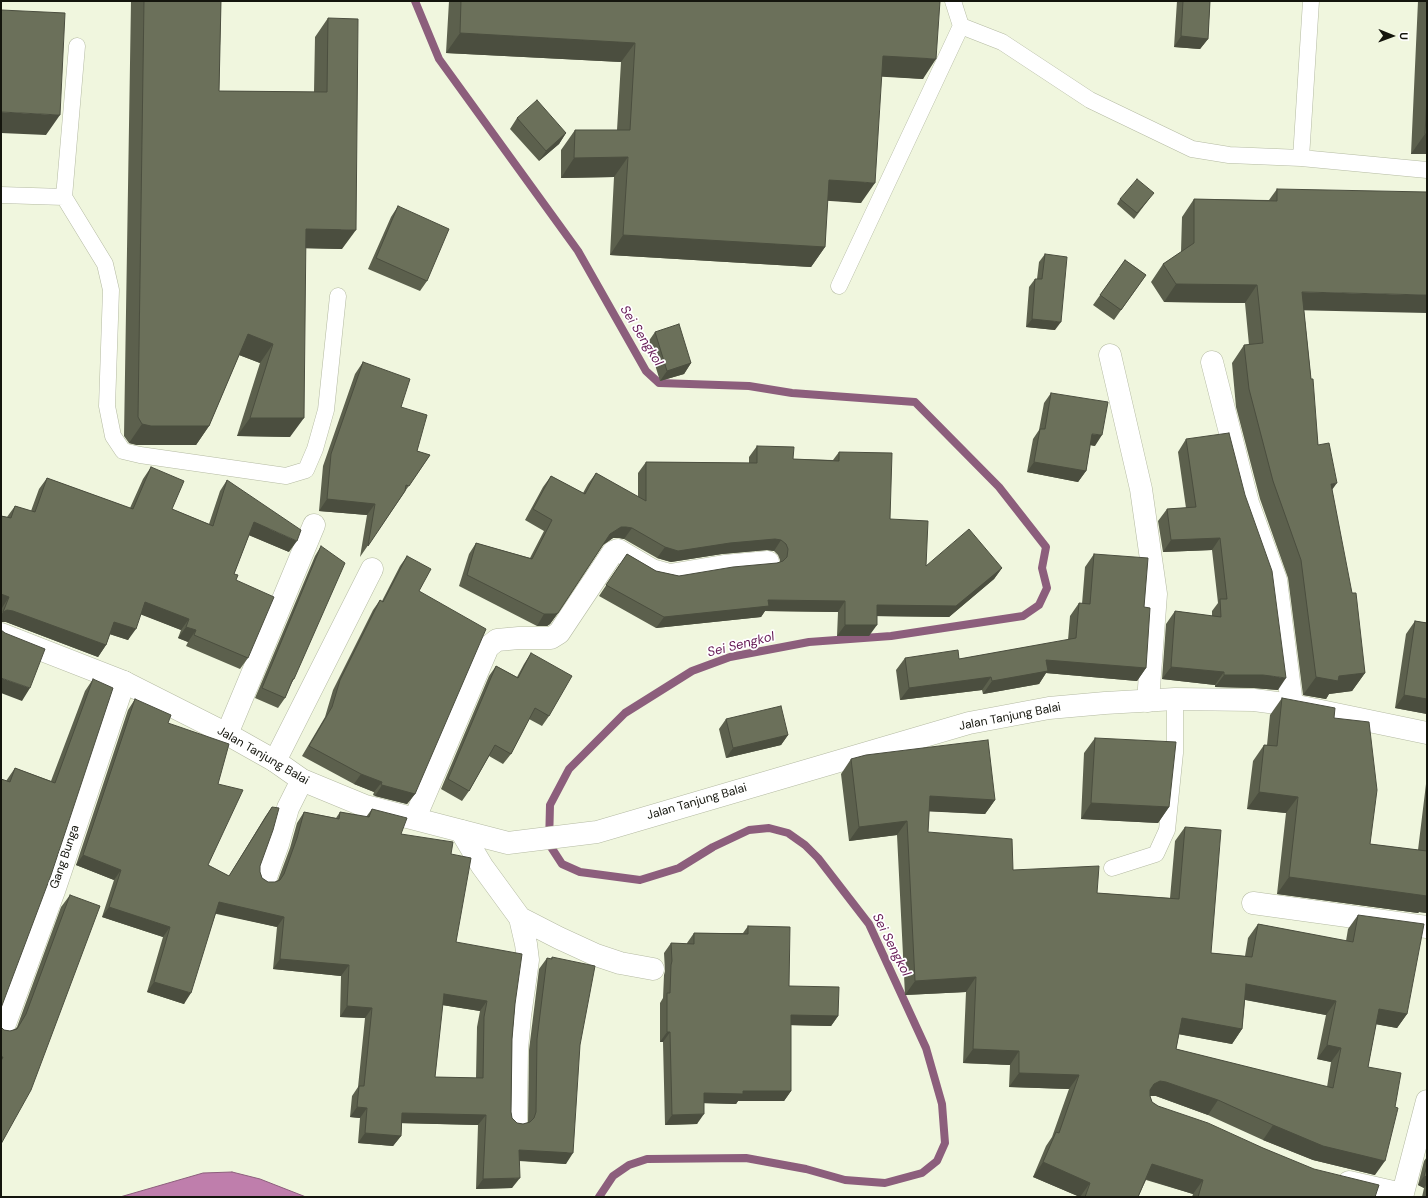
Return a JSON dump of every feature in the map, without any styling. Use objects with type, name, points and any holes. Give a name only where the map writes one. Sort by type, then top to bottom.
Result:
[{"type":"street","points":[[1110,355],[1141,489],[1156,594],[1148,701]]},
{"type":"street","points":[[1212,362],[1248,503],[1276,580],[1292,705]]},
{"type":"street","points":[[227,734],[314,525]]},
{"type":"street","points":[[415,818],[488,647],[498,640],[519,638],[551,638],[559,633],[613,552],[618,550],[652,570],[670,575],[724,566],[768,562]]},
{"type":"street","points":[[275,761],[372,569]]},
{"type":"street","name":"Jalan Tanjung Balai","points":[[2,638],[124,682],[227,734],[275,761],[302,780],[365,806],[508,843],[597,832],[969,723],[1049,708],[1175,699],[1254,700],[1292,705],[1427,733]]},
{"type":"street","name":"Gang Bunga","points":[[1,1031],[54,890],[124,682]]},
{"type":"street","points":[[265,880],[288,808],[302,780]]},
{"type":"street","points":[[461,831],[482,866],[520,918],[528,960],[520,1016],[516,1122]]},
{"type":"street","points":[[1252,903],[1427,927]]},
{"type":"street","points":[[520,918],[559,938],[596,954],[620,962],[653,969]]},
{"type":"street","points":[[1330,1177],[1402,1196],[1427,1101]]},
{"type":"lane","points":[[840,286],[960,26],[953,1]]},
{"type":"lane","points":[[1301,158],[1311,1]]},
{"type":"lane","points":[[960,26],[1002,42],[1090,100],[1192,149],[1229,155],[1301,158],[1427,170]]},
{"type":"lane","points":[[77,46],[64,197],[105,264],[111,290],[107,406],[113,436],[123,451],[140,455],[286,476],[306,470],[315,449],[326,410],[338,296]]},
{"type":"lane","points":[[1,195],[64,197]]},
{"type":"lane","points":[[1112,868],[1156,854],[1167,830],[1175,753],[1175,699]]},
{"type":"shaded area","points":[[232,1172],[260,1179],[306,1197],[120,1197],[203,1173]]},
{"type":"building","points":[[144,1],[221,1],[219,91],[327,92],[328,18],[358,19],[356,230],[306,229],[304,418],[250,418],[273,344],[248,334],[209,426],[151,426],[142,424],[138,417]]},
{"type":"building","points":[[461,1],[940,1],[936,59],[883,56],[875,183],[829,180],[825,247],[623,235],[628,157],[574,158],[575,130],[630,130],[635,43],[460,33]]},
{"type":"building","points":[[1183,1],[1210,1],[1208,39],[1181,36]]},
{"type":"building","points":[[1,10],[65,13],[60,115],[1,112]]},
{"type":"building","points":[[1427,97],[1427,134],[1425,134]]},
{"type":"building","points":[[537,100],[566,133],[546,151],[517,118]]},
{"type":"building","points":[[1137,179],[1154,193],[1137,213],[1120,199]]},
{"type":"building","points":[[1277,189],[1427,192],[1427,295],[1302,292],[1311,379],[1313,379],[1318,445],[1329,443],[1337,483],[1331,484],[1352,593],[1356,593],[1365,673],[1339,676],[1338,681],[1316,677],[1301,560],[1273,481],[1249,389],[1244,345],[1263,343],[1257,285],[1176,284],[1163,264],[1194,243],[1194,199],[1277,201]]},
{"type":"building","points":[[398,206],[449,229],[427,281],[376,258]]},
{"type":"building","points":[[1045,254],[1067,257],[1061,322],[1032,319],[1035,279],[1042,279]]},
{"type":"building","points":[[1125,260],[1146,275],[1121,310],[1100,295]]},
{"type":"building","points":[[679,324],[691,363],[667,371],[655,332]]},
{"type":"building","points":[[363,362],[410,379],[401,407],[427,415],[417,451],[430,455],[409,486],[406,485],[405,491],[368,546],[375,504],[327,499],[331,454]]},
{"type":"building","points":[[1051,393],[1108,402],[1102,435],[1092,434],[1086,471],[1034,462],[1040,429],[1045,429]]},
{"type":"building","points":[[1229,433],[1245,495],[1272,571],[1286,678],[1263,675],[1224,675],[1224,672],[1171,667],[1175,611],[1221,617],[1220,599],[1227,599],[1220,538],[1171,540],[1167,509],[1196,507],[1186,439]]},
{"type":"building","points":[[757,446],[794,447],[793,459],[839,461],[839,452],[892,453],[890,519],[928,521],[926,566],[969,529],[1002,568],[956,606],[877,605],[877,625],[845,625],[845,601],[768,600],[769,606],[664,617],[606,585],[627,554],[656,571],[679,576],[783,561],[787,557],[788,549],[786,544],[781,540],[775,539],[730,543],[678,551],[665,547],[632,528],[621,527],[610,534],[558,613],[555,614],[544,614],[467,575],[476,543],[532,559],[552,520],[533,509],[551,476],[585,494],[596,473],[646,501],[646,462],[757,463]]},
{"type":"building","points":[[151,467],[184,481],[172,509],[213,526],[227,480],[301,530],[297,541],[254,522],[234,574],[238,575],[236,580],[274,597],[248,658],[194,635],[196,630],[186,627],[189,619],[145,602],[136,629],[114,622],[106,645],[13,611],[7,610],[3,612],[9,597],[1,594],[1,516],[11,518],[15,506],[35,512],[47,478],[133,509]]},
{"type":"building","points":[[321,546],[345,563],[285,698],[262,688]]},
{"type":"building","points":[[1094,554],[1148,558],[1144,607],[1150,608],[1146,668],[1046,660],[1048,671],[992,681],[991,677],[909,688],[905,658],[958,650],[959,659],[1076,638],[1079,603],[1090,604]]},
{"type":"building","points":[[407,556],[431,569],[419,591],[486,629],[415,794],[381,785],[382,782],[361,774],[309,746],[332,707],[340,680],[380,600],[383,602]]},
{"type":"building","points":[[1415,621],[1427,623],[1427,699],[1404,695]]},
{"type":"building","points":[[1,630],[45,649],[30,688],[1,678]]},
{"type":"building","points":[[531,653],[572,676],[549,716],[535,708],[511,754],[495,745],[469,791],[448,779],[496,666],[518,678]]},
{"type":"building","points":[[93,679],[113,688],[51,875],[1,1008],[1,779],[10,782],[15,768],[55,783]]},
{"type":"building","points":[[1282,698],[1335,708],[1334,718],[1369,722],[1377,790],[1370,844],[1427,851],[1427,896],[1289,877],[1298,797],[1259,792],[1264,745],[1277,746]]},
{"type":"building","points":[[135,699],[171,715],[168,723],[229,744],[218,784],[243,790],[208,865],[229,876],[272,807],[279,808],[260,866],[262,878],[268,882],[280,880],[284,874],[297,838],[304,812],[339,819],[340,812],[369,817],[372,809],[407,818],[401,834],[453,842],[451,854],[471,858],[456,942],[522,954],[512,1039],[511,1112],[512,1118],[517,1123],[523,1124],[530,1122],[534,1118],[536,1112],[537,1039],[547,958],[552,959],[552,957],[595,966],[580,1045],[573,1153],[519,1150],[520,1178],[483,1179],[486,1115],[402,1113],[401,1136],[365,1133],[367,1108],[357,1107],[359,1086],[364,1086],[372,1008],[347,1006],[349,965],[280,959],[284,917],[219,902],[191,993],[154,982],[170,927],[109,907],[121,870],[83,855]],"holes":[[[444,994],[487,1001],[484,1017],[483,1078],[435,1077]]]},
{"type":"building","points":[[781,706],[788,735],[733,748],[726,719]]},
{"type":"building","points":[[1095,738],[1176,742],[1169,807],[1091,803]]},
{"type":"building","points":[[988,740],[995,800],[930,796],[928,832],[1012,839],[1013,870],[1099,866],[1097,893],[1179,899],[1185,827],[1221,830],[1211,953],[1252,957],[1258,924],[1353,942],[1358,915],[1424,924],[1407,1014],[1379,1009],[1368,1067],[1401,1073],[1395,1107],[1398,1108],[1385,1161],[1323,1146],[1218,1100],[1166,1082],[1160,1081],[1154,1084],[1150,1090],[1152,1102],[1158,1106],[1208,1123],[1314,1169],[1379,1185],[1375,1197],[1198,1197],[1203,1180],[1152,1164],[1138,1197],[1085,1197],[1090,1183],[1043,1162],[1056,1132],[1059,1133],[1079,1075],[1019,1073],[1019,1051],[973,1049],[976,977],[915,981],[907,821],[859,827],[851,759],[866,755]],"holes":[[[1246,984],[1336,1001],[1327,1045],[1341,1048],[1333,1088],[1176,1049],[1182,1018],[1242,1029]]]},
{"type":"building","points":[[70,895],[100,906],[31,1090],[1,1144],[1,1061],[3,1057],[1,1057],[1,1027],[4,1030],[10,1031],[17,1029],[26,1014]]},
{"type":"building","points":[[748,926],[790,927],[789,986],[839,987],[838,1016],[791,1015],[791,1091],[743,1091],[743,1094],[704,1093],[704,1114],[672,1115],[670,1032],[667,1032],[667,993],[670,993],[672,961],[671,943],[694,944],[694,933],[748,934]]},
{"type":"building","points":[[1427,1166],[1427,1177],[1424,1176]]},
{"type":"waterway","name":"Sei Sengkol","points":[[415,1],[439,59],[578,251],[646,371],[659,383],[749,386],[792,393],[915,402],[999,487],[1046,547],[1042,568],[1047,588],[1039,605],[1023,616],[891,636],[809,642],[730,657],[692,671],[625,713],[569,769],[550,805],[549,844],[562,864],[580,872],[640,880],[679,868],[713,847],[749,830],[769,828],[788,833],[805,845],[818,858],[869,924],[926,1048],[942,1104],[945,1143],[937,1161],[922,1173],[885,1183],[845,1180],[806,1169],[746,1158],[647,1159],[629,1165],[613,1176],[599,1197]]}]
